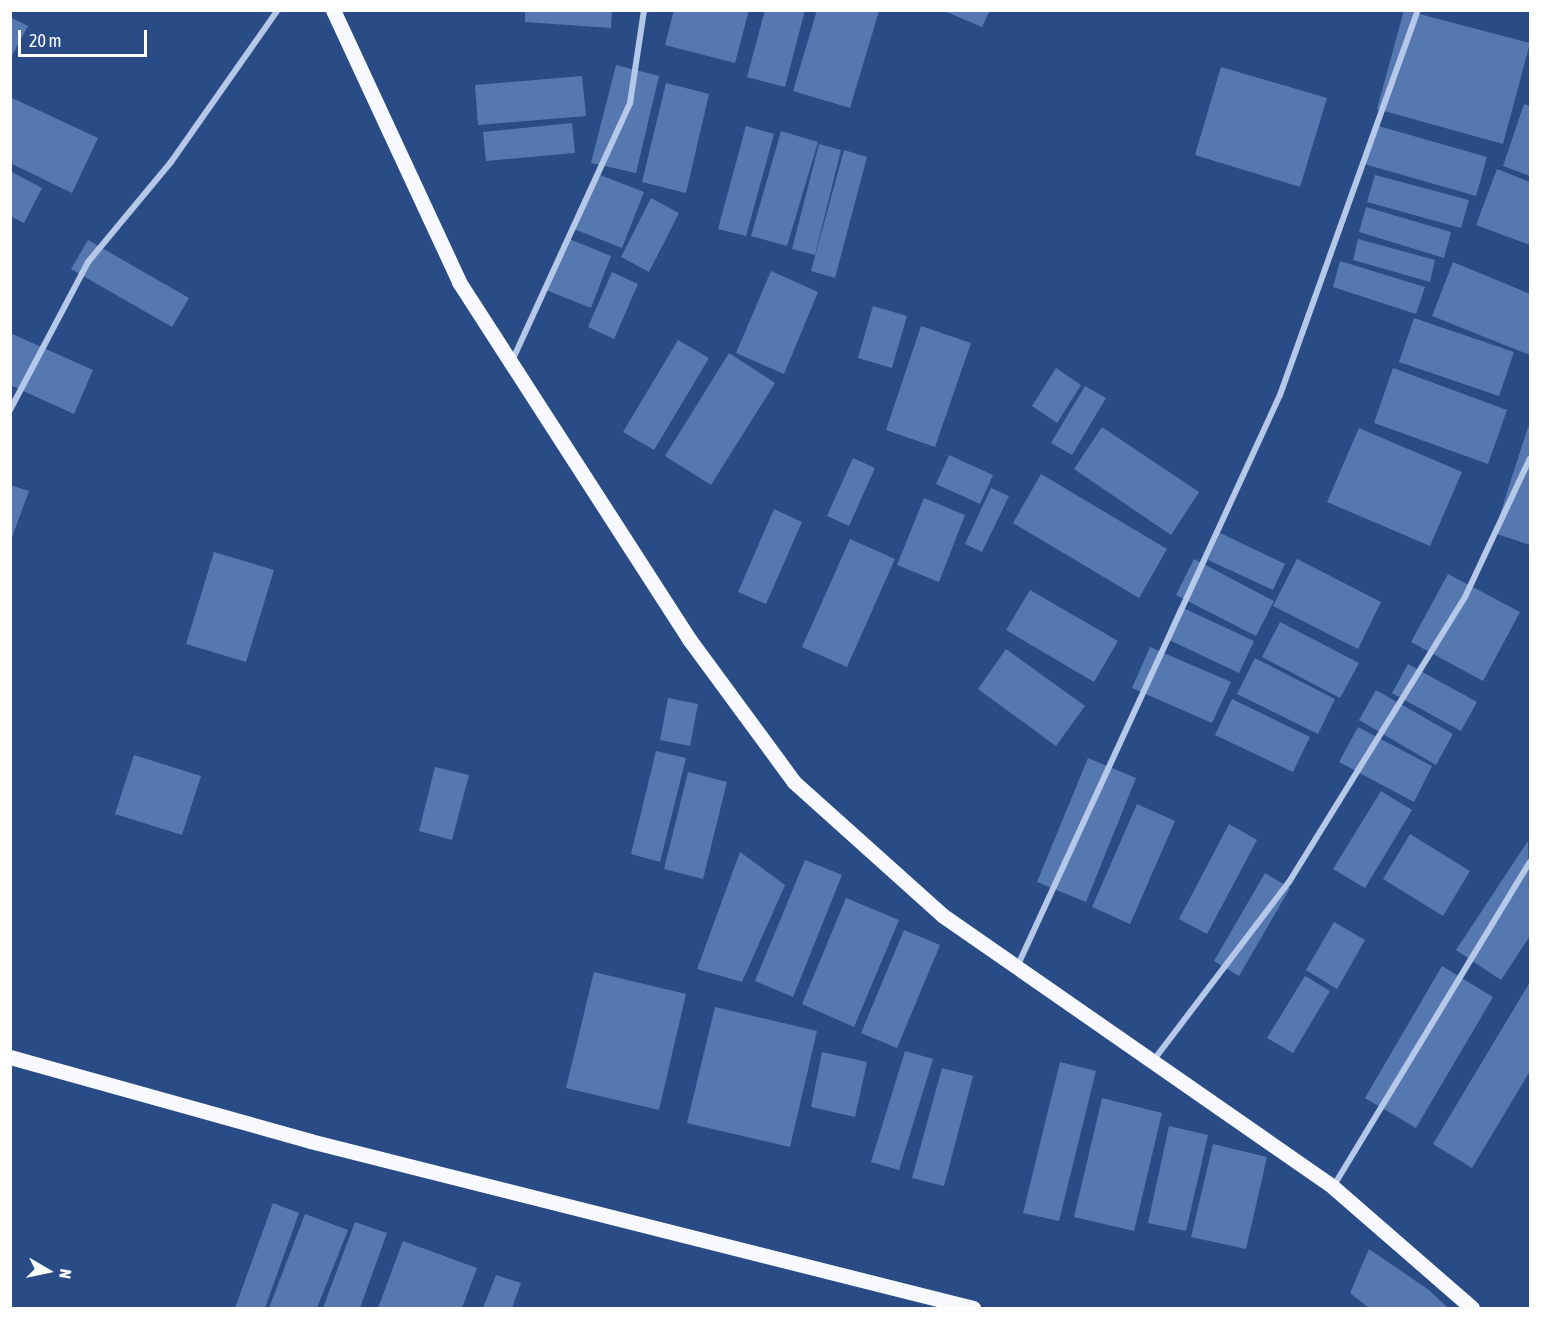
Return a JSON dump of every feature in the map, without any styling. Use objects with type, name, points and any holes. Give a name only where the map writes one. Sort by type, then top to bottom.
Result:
[{"type":"main road","points":[[333,10],[459,282],[689,639],[794,782],[942,915],[1333,1187],[1472,1308]]},
{"type":"main road","points":[[10,1057],[310,1141],[973,1308]]},
{"type":"street","points":[[10,410],[88,262],[171,162],[278,10]]},
{"type":"street","points":[[511,363],[630,103],[644,10]]},
{"type":"street","points":[[1017,968],[1280,395],[1418,10]]},
{"type":"street","points":[[1152,1062],[1289,882],[1465,597],[1530,458]]},
{"type":"street","points":[[1333,1187],[1530,862]]},
{"type":"building","points":[[525,10],[612,10],[611,28],[525,22]]},
{"type":"building","points":[[674,10],[749,10],[735,63],[665,45]]},
{"type":"building","points":[[765,10],[805,10],[785,87],[747,77]]},
{"type":"building","points":[[817,10],[879,11],[850,108],[793,91]]},
{"type":"building","points":[[942,10],[990,10],[982,27]]},
{"type":"building","points":[[1404,10],[1530,43],[1503,144],[1377,109]]},
{"type":"building","points":[[10,17],[28,26],[10,59]]},
{"type":"building","points":[[616,65],[659,76],[636,173],[591,163]]},
{"type":"building","points":[[1221,67],[1327,98],[1300,187],[1195,155]]},
{"type":"building","points":[[582,76],[586,116],[478,125],[475,85]]},
{"type":"building","points":[[666,83],[709,94],[686,193],[642,182]]},
{"type":"building","points":[[10,97],[98,138],[72,193],[10,163]]},
{"type":"building","points":[[1524,104],[1530,106],[1530,176],[1503,166]]},
{"type":"building","points":[[572,123],[575,153],[486,161],[483,132]]},
{"type":"building","points":[[1375,125],[1487,157],[1476,196],[1364,164]]},
{"type":"building","points":[[746,126],[774,134],[746,236],[718,229]]},
{"type":"building","points":[[781,131],[818,142],[787,246],[751,236]]},
{"type":"building","points":[[819,144],[841,150],[815,255],[792,249]]},
{"type":"building","points":[[844,150],[867,157],[835,278],[811,271]]},
{"type":"building","points":[[1497,169],[1530,182],[1530,245],[1476,225]]},
{"type":"building","points":[[10,171],[42,188],[24,223],[10,216]]},
{"type":"building","points":[[595,173],[644,192],[622,248],[574,229]]},
{"type":"building","points":[[1375,175],[1469,200],[1461,228],[1367,202]]},
{"type":"building","points":[[651,198],[679,213],[649,272],[621,257]]},
{"type":"building","points":[[1366,207],[1451,232],[1444,258],[1359,232]]},
{"type":"building","points":[[567,238],[611,256],[591,308],[546,290]]},
{"type":"building","points":[[1358,239],[1435,260],[1430,282],[1353,260]]},
{"type":"building","points":[[88,240],[189,298],[172,327],[71,269]]},
{"type":"building","points":[[1340,261],[1425,287],[1416,314],[1333,287]]},
{"type":"building","points":[[1453,262],[1530,294],[1530,355],[1432,316]]},
{"type":"building","points":[[771,271],[818,292],[784,374],[736,353]]},
{"type":"building","points":[[612,272],[638,284],[614,339],[588,327]]},
{"type":"building","points":[[873,306],[907,316],[892,368],[858,358]]},
{"type":"building","points":[[1414,318],[1514,352],[1499,396],[1399,362]]},
{"type":"building","points":[[921,326],[971,343],[935,447],[886,430]]},
{"type":"building","points":[[10,333],[93,370],[74,414],[10,385]]},
{"type":"building","points":[[678,340],[709,358],[654,450],[623,432]]},
{"type":"building","points":[[729,353],[775,383],[711,485],[665,456]]},
{"type":"building","points":[[1056,368],[1081,385],[1057,423],[1032,406]]},
{"type":"building","points":[[1393,368],[1507,410],[1488,464],[1374,423]]},
{"type":"building","points":[[1085,386],[1106,398],[1072,455],[1051,443]]},
{"type":"building","points":[[1102,427],[1199,492],[1171,535],[1074,469]]},
{"type":"building","points":[[1528,427],[1530,428],[1530,545],[1494,533]]},
{"type":"building","points":[[1359,428],[1462,472],[1430,546],[1327,502]]},
{"type":"building","points":[[949,455],[993,475],[980,504],[936,484]]},
{"type":"building","points":[[853,458],[875,468],[849,526],[827,516]]},
{"type":"building","points":[[1041,474],[1167,549],[1139,598],[1013,523]]},
{"type":"building","points":[[10,485],[29,491],[11,540],[10,540]]},
{"type":"building","points":[[991,488],[1009,496],[982,552],[965,544]]},
{"type":"building","points":[[924,498],[965,515],[939,582],[897,565]]},
{"type":"building","points":[[774,509],[802,522],[766,604],[738,592]]},
{"type":"building","points":[[1220,533],[1285,564],[1273,590],[1208,560]]},
{"type":"building","points":[[850,539],[895,559],[847,667],[802,647]]},
{"type":"building","points":[[214,552],[274,570],[246,662],[186,644]]},
{"type":"building","points":[[1194,559],[1274,601],[1256,636],[1176,595]]},
{"type":"building","points":[[1297,559],[1381,602],[1358,649],[1273,606]]},
{"type":"building","points":[[1448,574],[1520,612],[1483,681],[1411,642]]},
{"type":"building","points":[[1030,590],[1118,641],[1094,682],[1006,630]]},
{"type":"building","points":[[1179,606],[1254,641],[1239,673],[1165,638]]},
{"type":"building","points":[[1280,622],[1359,663],[1340,698],[1262,657]]},
{"type":"building","points":[[1150,647],[1231,682],[1212,723],[1132,688]]},
{"type":"building","points":[[1006,649],[1085,706],[1056,746],[978,689]]},
{"type":"building","points":[[1255,658],[1335,699],[1318,734],[1237,694]]},
{"type":"building","points":[[1408,664],[1477,702],[1461,731],[1392,693]]},
{"type":"building","points":[[1376,690],[1453,734],[1436,765],[1359,720]]},
{"type":"building","points":[[668,698],[698,704],[690,746],[660,740]]},
{"type":"building","points":[[1232,699],[1310,737],[1293,772],[1215,735]]},
{"type":"building","points":[[1358,727],[1432,766],[1414,802],[1339,762]]},
{"type":"building","points":[[656,751],[686,758],[660,862],[631,854]]},
{"type":"building","points":[[134,755],[201,776],[182,835],[115,814]]},
{"type":"building","points":[[1088,758],[1136,778],[1086,902],[1037,882]]},
{"type":"building","points":[[435,767],[469,775],[452,840],[419,831]]},
{"type":"building","points":[[688,772],[727,782],[703,879],[664,869]]},
{"type":"building","points":[[1381,791],[1412,810],[1365,888],[1333,869]]},
{"type":"building","points":[[1137,804],[1175,821],[1130,924],[1092,907]]},
{"type":"building","points":[[1229,824],[1257,840],[1207,934],[1179,919]]},
{"type":"building","points":[[1410,834],[1470,871],[1443,916],[1383,879]]},
{"type":"building","points":[[1528,841],[1530,936],[1501,980],[1456,950]]},
{"type":"building","points":[[740,852],[785,885],[742,982],[697,969]]},
{"type":"building","points":[[805,860],[842,875],[793,997],[755,981]]},
{"type":"building","points":[[1265,873],[1290,888],[1239,976],[1214,961]]},
{"type":"building","points":[[846,898],[899,920],[854,1027],[802,1004]]},
{"type":"building","points":[[1334,922],[1365,940],[1337,989],[1306,970]]},
{"type":"building","points":[[904,930],[940,945],[897,1048],[861,1033]]},
{"type":"building","points":[[1442,966],[1493,997],[1416,1128],[1365,1098]]},
{"type":"building","points":[[594,972],[686,994],[659,1110],[566,1088]]},
{"type":"building","points":[[1305,976],[1330,991],[1293,1053],[1267,1038]]},
{"type":"building","points":[[1530,982],[1530,1071],[1472,1168],[1433,1144]]},
{"type":"building","points":[[715,1007],[817,1031],[790,1147],[687,1123]]},
{"type":"building","points":[[905,1051],[933,1059],[899,1170],[871,1162]]},
{"type":"building","points":[[822,1052],[867,1062],[855,1117],[811,1107]]},
{"type":"building","points":[[1060,1062],[1096,1071],[1059,1221],[1023,1213]]},
{"type":"building","points":[[942,1068],[973,1076],[944,1186],[912,1178]]},
{"type":"building","points":[[1102,1098],[1162,1113],[1134,1231],[1074,1217]]},
{"type":"building","points":[[1169,1126],[1208,1135],[1186,1231],[1148,1223]]},
{"type":"building","points":[[1213,1144],[1267,1157],[1246,1249],[1191,1237]]},
{"type":"building","points":[[273,1203],[299,1213],[265,1308],[235,1308]]},
{"type":"building","points":[[305,1214],[348,1230],[317,1308],[269,1308]]},
{"type":"building","points":[[355,1222],[387,1233],[360,1308],[323,1308]]},
{"type":"building","points":[[403,1241],[477,1268],[462,1308],[378,1308]]},
{"type":"building","points":[[1369,1249],[1429,1290],[1448,1308],[1369,1308],[1350,1293]]},
{"type":"building","points":[[496,1275],[521,1283],[512,1308],[483,1308]]}]
